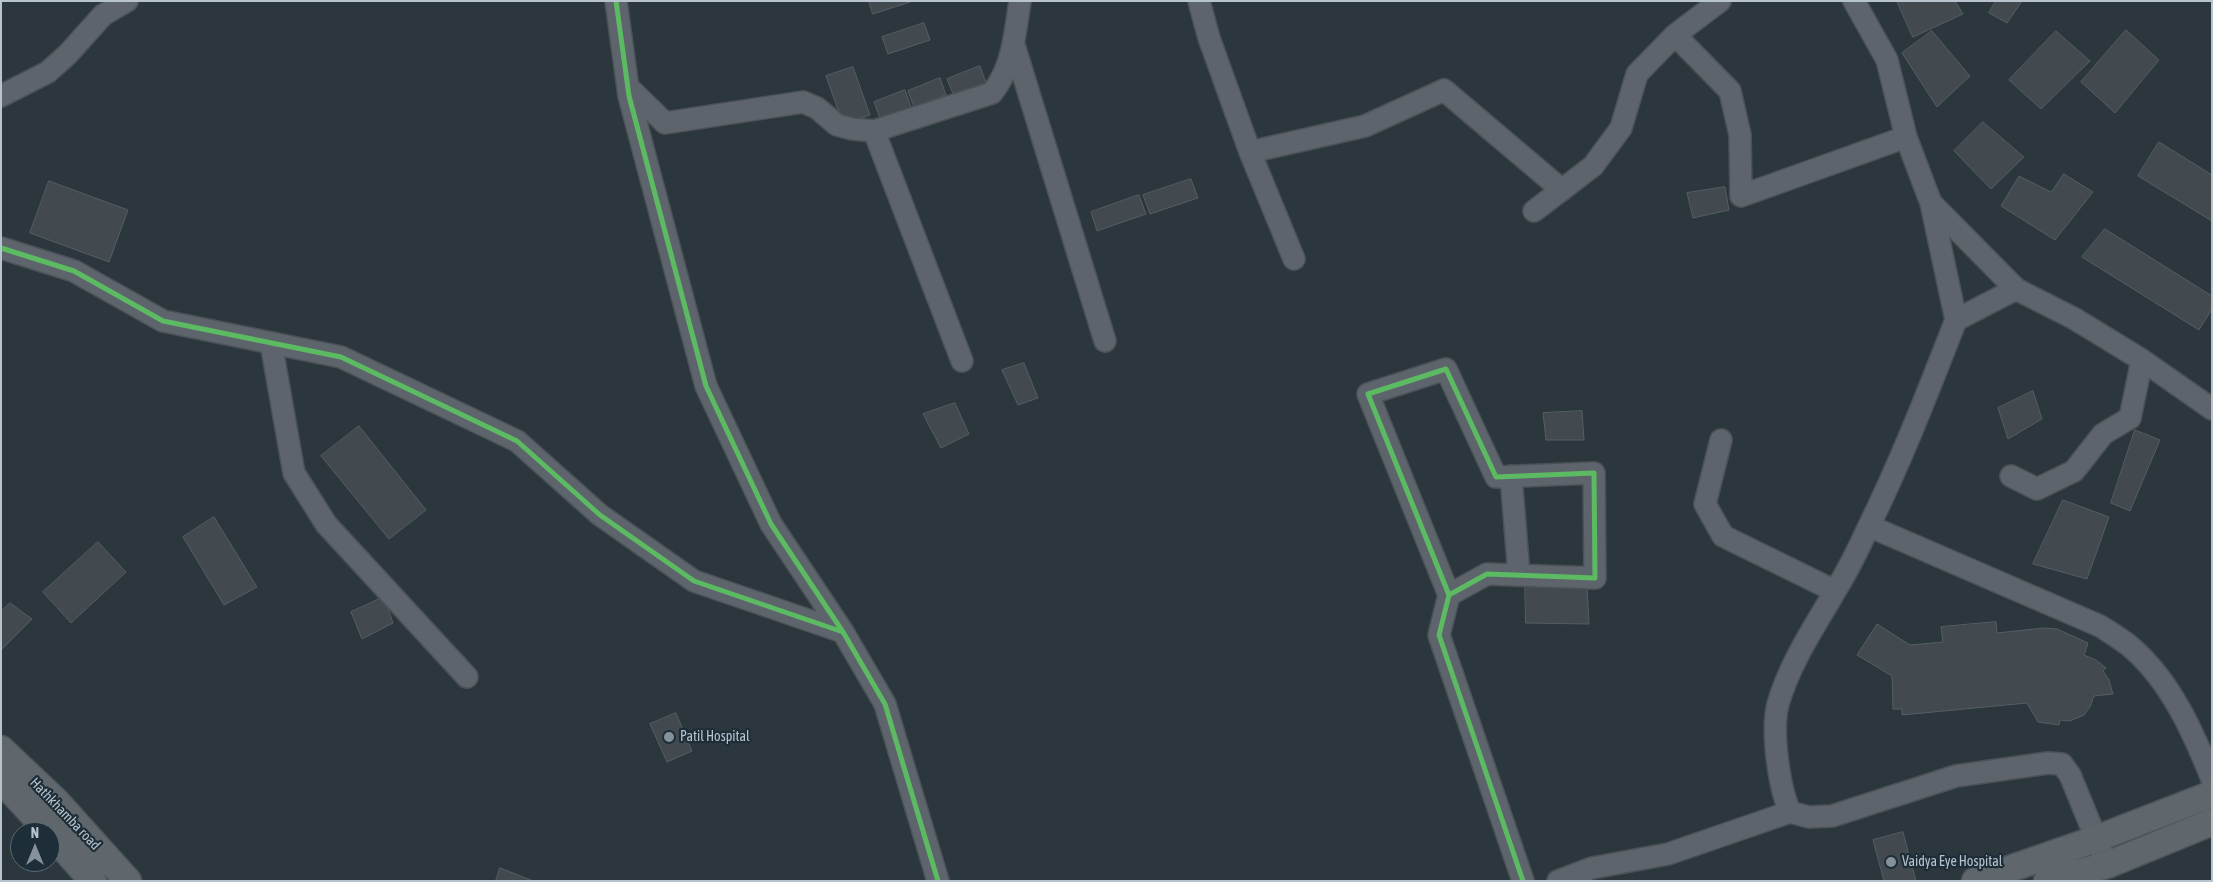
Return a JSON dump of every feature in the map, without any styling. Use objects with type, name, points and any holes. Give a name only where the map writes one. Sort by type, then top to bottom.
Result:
[{"type":"main road","name":"Hathkhamba road","points":[[1,749],[56,801],[128,881]]},
{"type":"main road","points":[[1,780],[39,822]]},
{"type":"main road","points":[[1975,881],[2096,839],[2212,794]]},
{"type":"main road","points":[[2047,881],[2107,865],[2212,822]]},
{"type":"main road","points":[[60,845],[93,881]]},
{"type":"street","points":[[1,96],[48,72],[68,54],[103,15],[127,1]]},
{"type":"street","points":[[616,1],[628,87],[706,386],[771,524],[843,632],[885,704],[938,881]]},
{"type":"street","points":[[628,87],[665,123],[803,102],[818,108],[836,125],[874,131],[992,93],[1000,83],[1014,45],[1020,1]]},
{"type":"street","points":[[1199,1],[1209,38],[1250,152],[1294,259]]},
{"type":"street","points":[[1534,211],[1593,166],[1621,128],[1637,74],[1675,35],[1720,1]]},
{"type":"street","points":[[1790,812],[1783,797],[1776,751],[1778,706],[1791,666],[1836,591],[1869,526],[1918,416],[1956,320],[1931,203],[1906,137],[1887,60],[1854,1]]},
{"type":"street","points":[[1675,35],[1730,92],[1740,135],[1741,196],[1906,137]]},
{"type":"street","points":[[1014,45],[1105,341]]},
{"type":"street","points":[[1250,152],[1365,126],[1444,90],[1562,190]]},
{"type":"street","points":[[874,131],[962,362]]},
{"type":"street","points":[[1931,203],[2016,288],[2075,318],[2142,360],[2212,409]]},
{"type":"street","points":[[1,248],[74,271],[163,321],[341,357],[517,441],[600,515],[694,581],[843,632]]},
{"type":"street","points":[[1956,320],[2016,288]]},
{"type":"street","points":[[271,343],[294,473],[326,524],[467,677]]},
{"type":"street","points":[[2011,476],[2037,489],[2074,471],[2104,434],[2130,418],[2142,360]]},
{"type":"street","points":[[1449,594],[1487,574],[1595,578],[1594,473],[1496,477],[1446,369],[1368,394],[1449,594],[1439,635],[1523,881]]},
{"type":"street","points":[[1721,440],[1705,504],[1724,536],[1836,591]]},
{"type":"street","points":[[1511,476],[1519,575]]},
{"type":"street","points":[[1869,526],[2100,626],[2132,648],[2159,676],[2187,722],[2212,779]]},
{"type":"street","points":[[1558,881],[1592,868],[1668,854],[1790,812],[1809,817],[1832,816],[1956,776],[2048,763],[2062,764],[2070,775],[2107,865]]},
{"type":"building","points":[[869,1],[913,1],[873,14]]},
{"type":"building","points":[[1897,1],[1955,1],[1963,14],[1913,37]]},
{"type":"building","points":[[1996,1],[2022,1],[2007,23],[1989,13]]},
{"type":"building","points":[[924,23],[930,40],[888,54],[882,37]]},
{"type":"building","points":[[2126,30],[2159,60],[2115,113],[2081,82]]},
{"type":"building","points":[[1932,31],[1970,76],[1937,107],[1902,53]]},
{"type":"building","points":[[2056,31],[2090,61],[2041,109],[2009,80]]},
{"type":"building","points":[[980,66],[986,83],[954,96],[947,79]]},
{"type":"building","points":[[853,67],[870,115],[843,124],[826,76]]},
{"type":"building","points":[[940,78],[946,95],[914,107],[908,91]]},
{"type":"building","points":[[905,90],[912,110],[881,121],[874,102]]},
{"type":"building","points":[[1983,122],[2024,157],[1991,189],[1954,151]]},
{"type":"building","points":[[2159,142],[2212,175],[2212,221],[2138,176]]},
{"type":"building","points":[[2064,174],[2093,192],[2055,240],[2001,206],[2019,176],[2051,192]]},
{"type":"building","points":[[1191,179],[1198,198],[1150,214],[1143,195]]},
{"type":"building","points":[[49,181],[128,210],[109,262],[30,233]]},
{"type":"building","points":[[1725,187],[1729,210],[1693,218],[1687,193]]},
{"type":"building","points":[[1139,195],[1146,214],[1097,231],[1091,212]]},
{"type":"building","points":[[2105,229],[2212,296],[2212,309],[2199,330],[2082,257]]},
{"type":"building","points":[[1024,363],[1038,398],[1018,405],[1002,370]]},
{"type":"building","points":[[2033,391],[2042,419],[2008,439],[1998,408]]},
{"type":"building","points":[[955,403],[969,434],[941,448],[923,414]]},
{"type":"building","points":[[1582,411],[1584,440],[1546,440],[1543,413]]},
{"type":"building","points":[[359,426],[426,510],[389,539],[321,456]]},
{"type":"building","points":[[2135,430],[2160,440],[2130,511],[2111,503]]},
{"type":"building","points":[[2063,500],[2109,517],[2087,579],[2033,564]]},
{"type":"building","points":[[214,517],[257,587],[224,605],[183,537]]},
{"type":"building","points":[[98,542],[126,572],[71,623],[43,592]]},
{"type":"building","points":[[1525,581],[1587,586],[1589,624],[1526,623]]},
{"type":"building","points":[[384,597],[393,623],[362,639],[351,612]]},
{"type":"building","points":[[10,603],[32,619],[1,650],[1,612]]},
{"type":"building","points":[[1996,622],[1997,633],[2044,628],[2057,629],[2088,643],[2084,655],[2096,660],[2106,668],[2103,671],[2109,680],[2113,694],[2094,696],[2090,707],[2084,715],[2070,721],[2060,720],[2059,725],[2038,722],[2027,703],[1902,715],[1902,709],[1893,709],[1892,676],[1857,655],[1877,624],[1910,645],[1943,642],[1941,627]]},
{"type":"building","points":[[676,713],[692,751],[667,762],[650,724]]},
{"type":"building","points":[[1903,832],[1916,881],[1884,881],[1873,840]]},
{"type":"building","points":[[500,868],[531,880],[531,881],[496,881]]},
{"type":"cycle path","points":[[616,1],[629,96],[706,386],[771,524],[843,632],[885,704],[938,881]]},
{"type":"cycle path","points":[[1,248],[74,271],[163,321],[341,357],[517,441],[600,515],[694,581],[843,632]]},
{"type":"cycle path","points":[[1449,595],[1487,574],[1595,578],[1594,473],[1496,477],[1446,369],[1368,394],[1449,595],[1439,635],[1523,881]]},
{"type":"place","name":"Patil Hospital","points":[[669,737]]},
{"type":"place","name":"Vaidya Eye Hospital","points":[[1891,862]]}]
